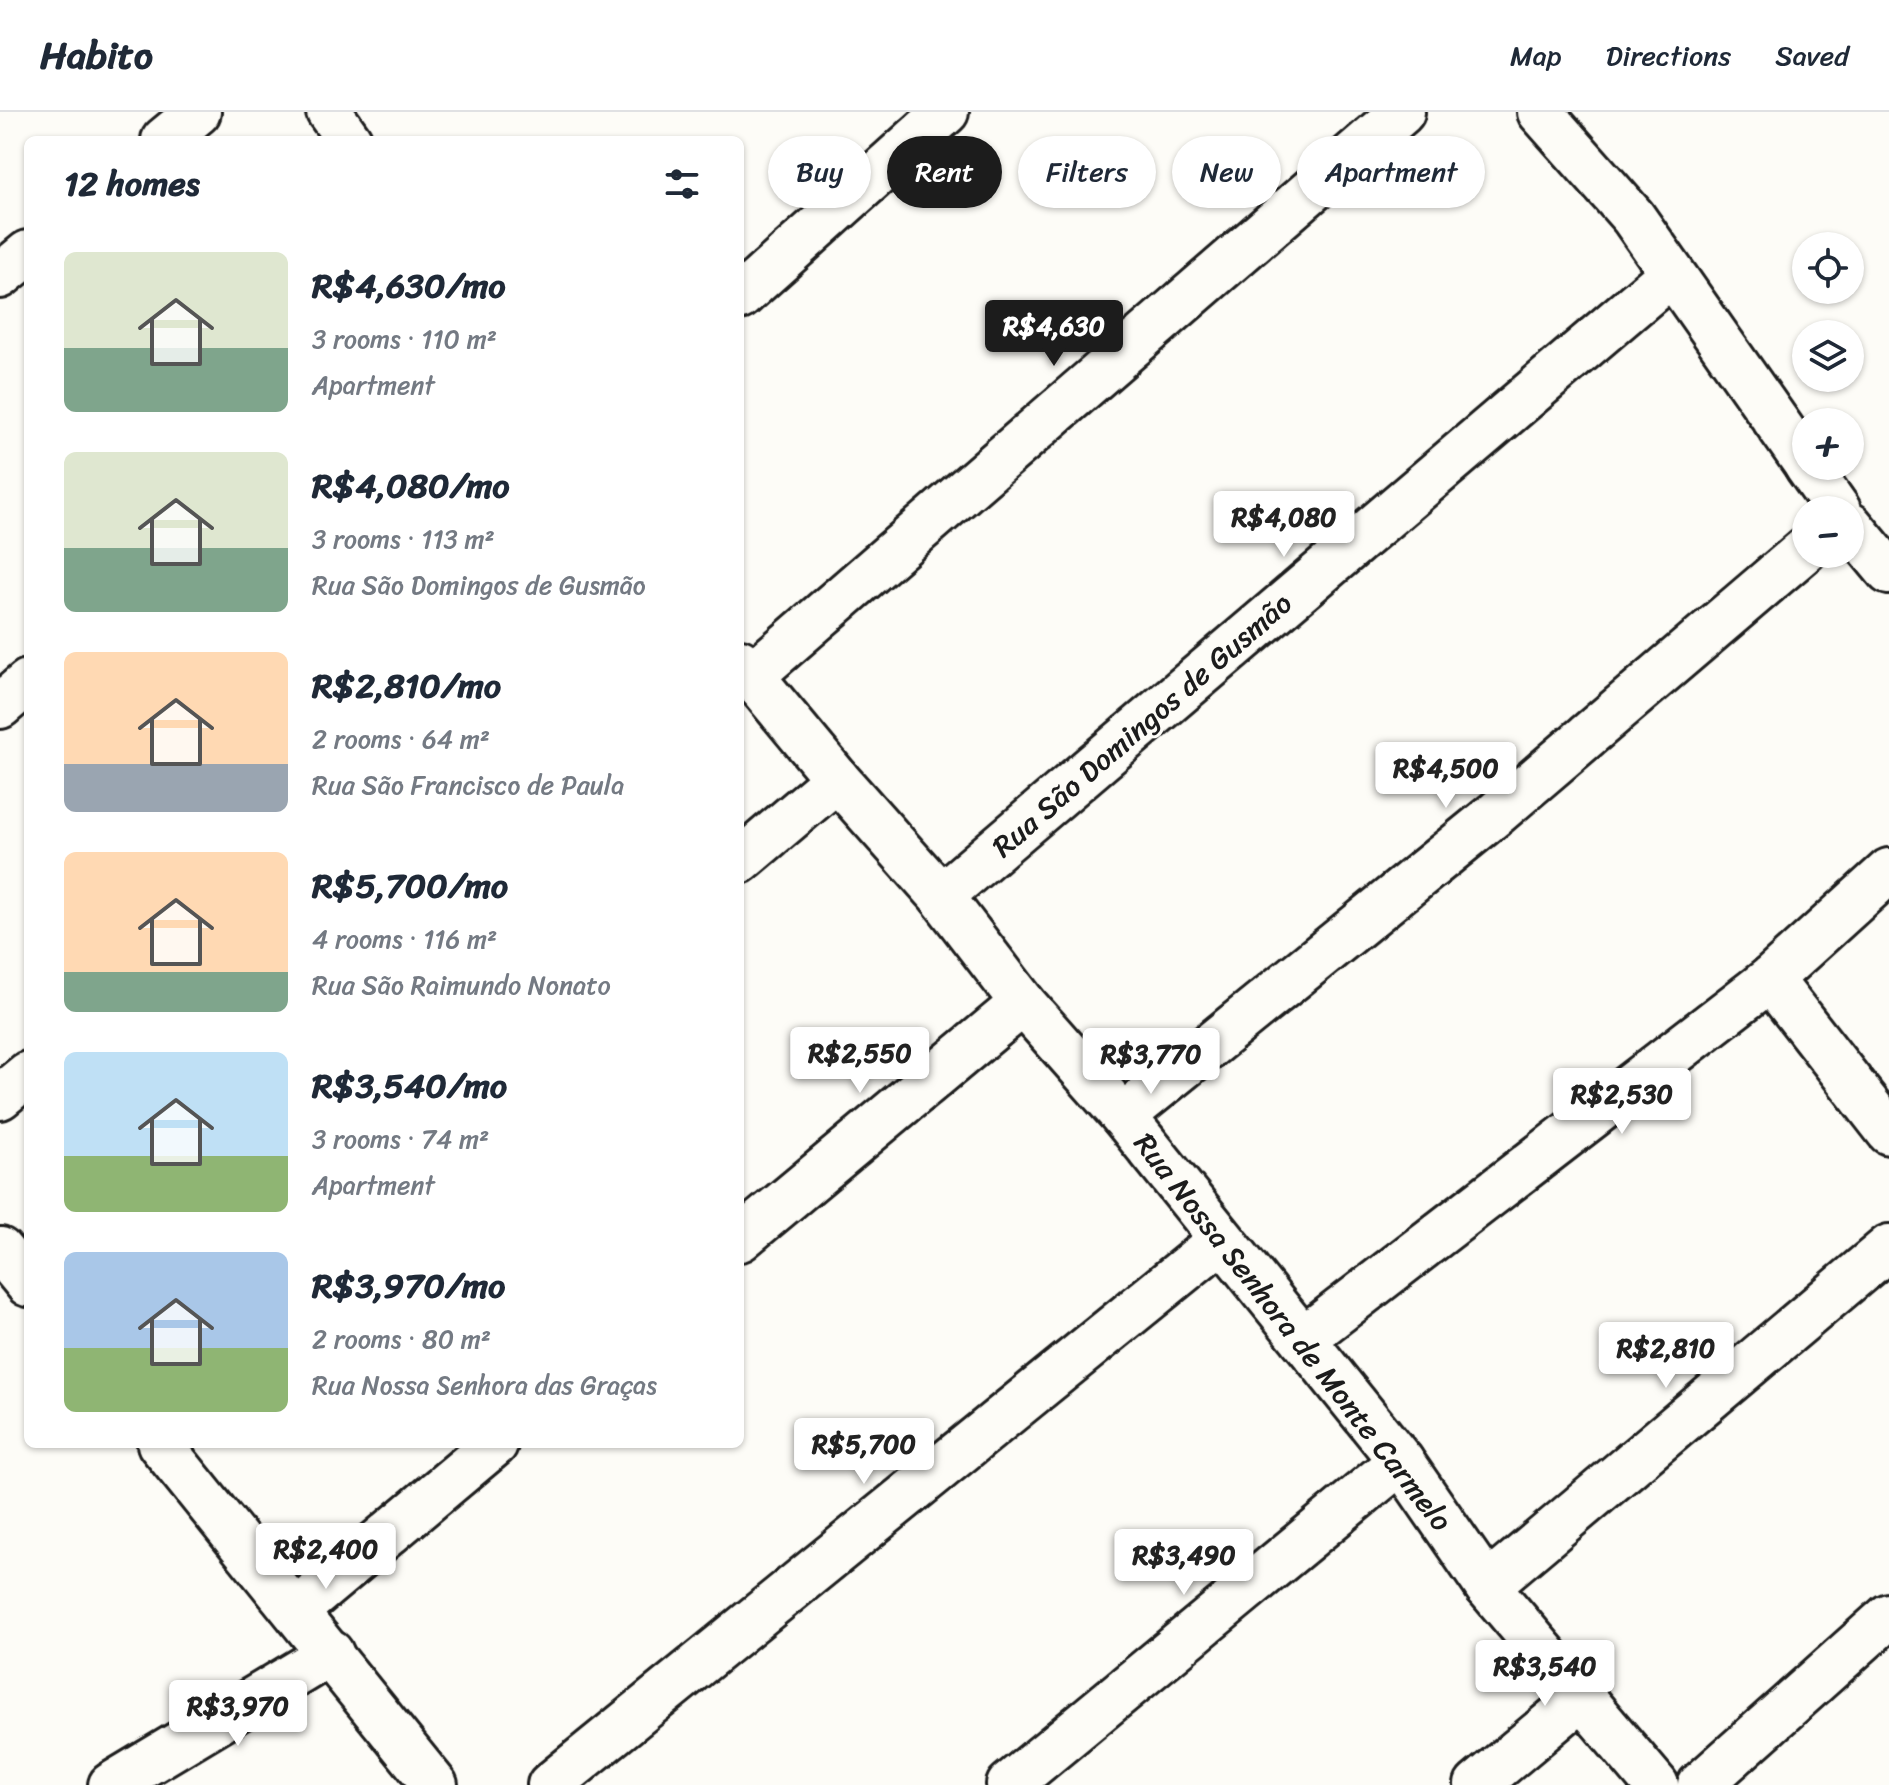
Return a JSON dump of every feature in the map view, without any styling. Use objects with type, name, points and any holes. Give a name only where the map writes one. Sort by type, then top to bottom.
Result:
[{"type":"street","points":[[169,136],[198,112]]},
{"type":"street","points":[[329,112],[346,136]]},
{"type":"street","points":[[744,293],[946,112]]},
{"type":"street","points":[[746,669],[1402,112]]},
{"type":"street","points":[[1540,112],[1633,217],[1792,444]]},
{"type":"street","points":[[0,278],[24,257]]},
{"type":"street","name":"Rua São Domingos de Gusmão","points":[[941,896],[1671,274]]},
{"type":"street","points":[[0,278],[24,286]]},
{"type":"street","points":[[1864,542],[1889,572]]},
{"type":"street","points":[[1123,1116],[1498,812],[1792,561]]},
{"type":"street","name":"Rua Nossa Senhora de Monte Carmelo","points":[[746,669],[837,779],[941,896],[1023,1003],[1123,1116],[1401,1461],[1487,1586],[1656,1785]]},
{"type":"street","points":[[0,706],[24,685]]},
{"type":"street","points":[[744,858],[837,779]]},
{"type":"street","points":[[1303,1339],[1770,979],[1889,871]]},
{"type":"street","points":[[1770,979],[1889,1132]]},
{"type":"street","points":[[744,1236],[1023,1003]]},
{"type":"street","points":[[0,1097],[24,1077]]},
{"type":"street","points":[[550,1785],[1221,1240]]},
{"type":"street","points":[[1487,1586],[1889,1247]]},
{"type":"street","points":[[0,1250],[24,1279]]},
{"type":"street","points":[[163,1448],[297,1610],[435,1785]]},
{"type":"street","points":[[297,1610],[490,1448]]},
{"type":"street","points":[[1009,1785],[1401,1461]]},
{"type":"street","points":[[1700,1785],[1889,1616]]},
{"type":"street","points":[[111,1785],[331,1653]]},
{"type":"street","points":[[1477,1785],[1581,1698]]}]
